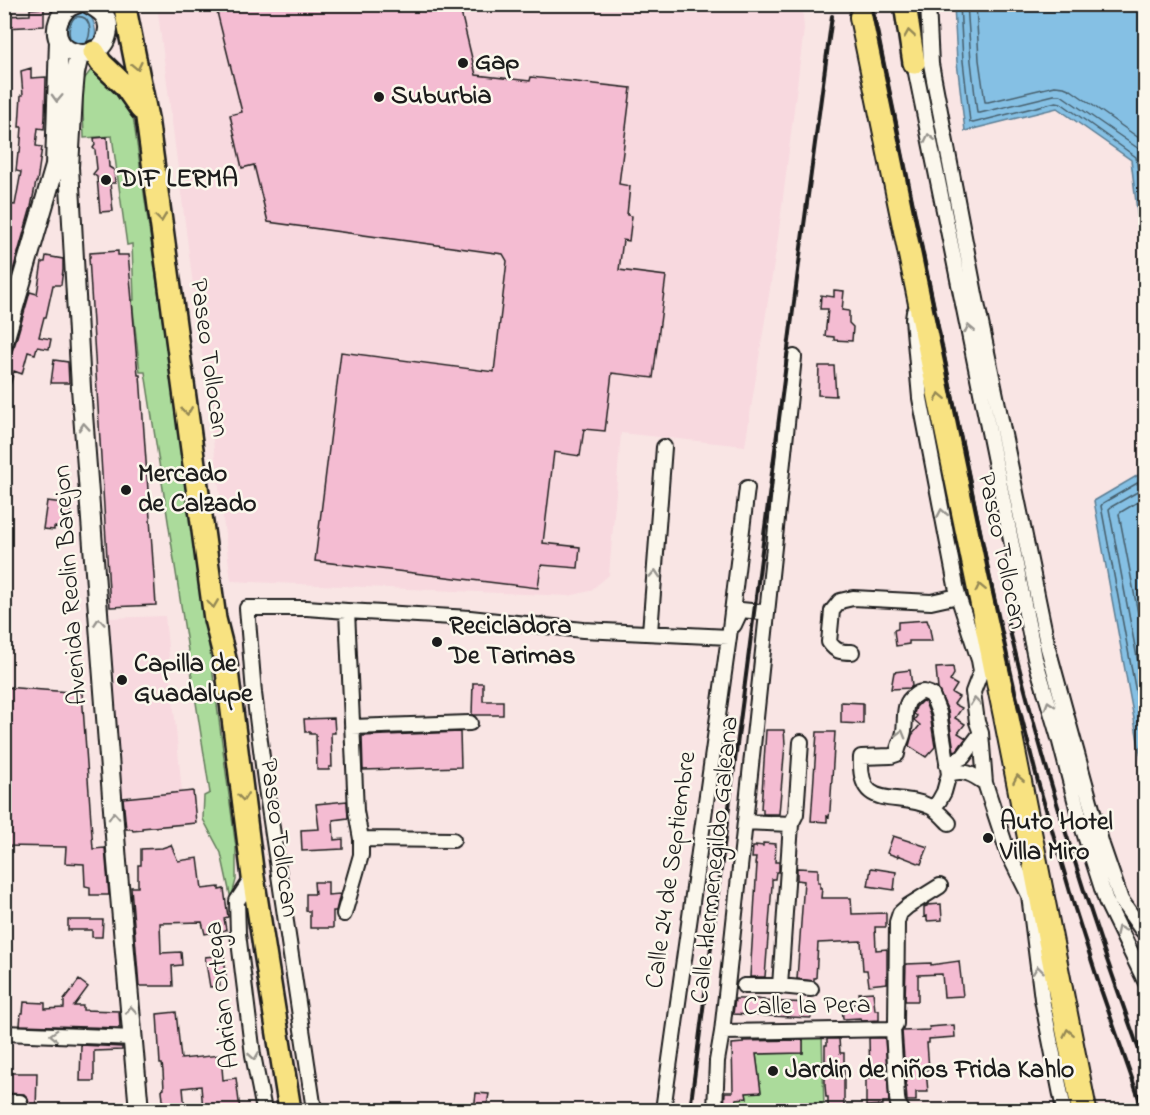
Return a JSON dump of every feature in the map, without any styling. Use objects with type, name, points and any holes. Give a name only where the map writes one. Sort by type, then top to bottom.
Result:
[{"type":"highway","points":[[905,4],[914,63]]},
{"type":"highway","name":"Paseo Tollocan","points":[[861,11],[1006,716],[1084,1110]]},
{"type":"highway","name":"Paseo Tollocan","points":[[118,13],[147,118],[215,619],[226,663],[253,877],[290,1110]]},
{"type":"highway","points":[[86,53],[101,63],[125,86],[147,118]]},
{"type":"main road","points":[[5,340],[62,167],[58,33],[53,4]]},
{"type":"main road","points":[[76,4],[67,8],[61,16],[58,33],[64,47],[70,52],[86,53]]},
{"type":"main road","points":[[89,4],[118,13]]},
{"type":"main road","name":"Avenida Reolin Barejon","points":[[118,13],[102,46],[86,53],[75,73],[62,167],[139,1110]]},
{"type":"street","points":[[928,4],[933,75],[975,294],[1048,648],[1102,845],[1121,900],[1142,930],[1146,932]]},
{"type":"street","points":[[914,63],[1035,658],[1082,823],[1107,901],[1146,983]]},
{"type":"street","points":[[919,294],[913,319],[920,398],[958,596],[980,660],[981,671],[973,692],[977,723],[981,733],[985,783],[1008,853],[1029,895],[1042,999],[1064,1110]]},
{"type":"street","name":"Calle Hermenegildo Galeana","points":[[715,1110],[717,1061],[746,822],[794,357]]},
{"type":"street","points":[[650,632],[664,447]]},
{"type":"street","name":"Calle 24 de Septiembre","points":[[663,1110],[729,637],[747,488]]},
{"type":"street","points":[[852,652],[833,648],[829,642],[832,611],[840,601],[853,598],[931,602],[958,596]]},
{"type":"street","points":[[314,1110],[265,781],[254,693],[247,608],[307,608],[470,618],[583,630],[729,637],[741,610],[767,614]]},
{"type":"street","points":[[344,914],[361,855],[361,839],[356,812],[347,611]]},
{"type":"street","points":[[933,808],[944,792],[948,769],[939,713],[932,695],[922,692],[910,698],[904,718],[904,733],[897,754],[861,757],[860,772],[870,792],[933,808],[949,823]]},
{"type":"street","points":[[352,727],[470,723]]},
{"type":"street","points":[[948,769],[963,757],[981,733]]},
{"type":"street","points":[[780,986],[791,824],[796,814],[801,742]]},
{"type":"street","points":[[948,769],[972,774],[985,783]]},
{"type":"street","points":[[746,822],[791,824]]},
{"type":"street","points":[[361,839],[453,840]]},
{"type":"street","name":"Adrian Ortega","points":[[253,877],[237,901],[238,933],[253,1055],[264,1110]]},
{"type":"street","points":[[902,1110],[897,1098],[893,1029],[896,1024],[897,922],[900,913],[908,906],[940,886]]},
{"type":"street","points":[[744,986],[811,989]]},
{"type":"street","name":"Calle la Pera","points":[[722,1032],[893,1029]]},
{"type":"street","points":[[4,1033],[134,1038]]},
{"type":"street","points":[[4,1102],[20,1102]]},
{"type":"shaded area","points":[[157,5],[802,5],[804,29],[778,238],[745,446],[621,433],[609,575],[590,591],[569,596],[231,581]]},
{"type":"shaded area","points":[[165,616],[182,792],[122,797],[109,618]]},
{"type":"green space","points":[[102,68],[130,96],[206,622],[236,848],[236,880],[231,899],[221,853],[203,819],[204,796],[210,793],[145,372],[140,372],[132,300],[134,300],[132,244],[127,245],[112,136],[84,138],[82,82],[91,70]]},
{"type":"green space","points":[[803,1034],[822,1034],[824,1110],[764,1110],[762,1105],[755,1105],[755,1110],[737,1110],[736,1092],[761,1092],[756,1054],[803,1053]]},
{"type":"water","points":[[954,5],[1145,5],[1145,279],[1131,160],[1057,108],[965,131],[957,62]]},
{"type":"water","points":[[83,10],[88,12],[94,25],[95,39],[91,48],[65,41],[66,18]]},
{"type":"water","points":[[1145,471],[1145,779],[1094,501]]},
{"type":"building","points":[[215,4],[446,4],[447,10],[460,8],[476,75],[530,81],[531,77],[631,88],[619,184],[630,186],[627,215],[632,216],[629,241],[623,240],[619,270],[666,276],[653,378],[612,373],[605,431],[584,429],[580,456],[554,452],[543,543],[580,547],[578,568],[541,565],[538,588],[315,561],[341,352],[494,372],[507,261],[503,254],[268,222],[254,165],[242,168],[230,115],[242,112]]},
{"type":"building","points":[[44,8],[44,26],[4,28],[4,16],[30,15],[30,9]]},
{"type":"building","points":[[31,68],[31,78],[46,77],[44,129],[38,128],[36,146],[42,147],[37,182],[10,281],[4,280],[4,247],[7,240],[4,239],[4,204],[15,205],[21,172],[16,171],[22,127],[19,127],[21,95],[23,95],[21,71]]},
{"type":"building","name":"DIF LERMA","points":[[107,137],[109,167],[114,170],[115,183],[110,183],[113,211],[100,212],[97,177],[93,174],[97,169],[93,148],[94,138]]},
{"type":"building","name":"Mercado de Calzado","points":[[118,251],[118,255],[128,255],[129,264],[138,375],[140,375],[156,605],[110,607],[89,257],[90,253]]},
{"type":"building","points":[[46,256],[63,259],[61,285],[53,285],[39,337],[51,339],[49,349],[37,347],[35,354],[28,352],[22,374],[14,371],[7,396],[4,395],[4,370],[15,344],[30,292],[37,294],[42,262],[45,262]]},
{"type":"building","points":[[834,290],[844,291],[842,310],[849,311],[849,323],[853,327],[852,341],[834,340],[834,337],[825,336],[828,309],[820,309],[821,295],[834,297]]},
{"type":"building","points":[[54,360],[68,362],[69,383],[51,383]]},
{"type":"building","points":[[819,366],[834,366],[836,396],[818,395]]},
{"type":"building","points":[[47,501],[72,504],[65,528],[43,529]]},
{"type":"building","points":[[927,620],[932,641],[909,641],[909,644],[896,646],[894,630],[898,629],[898,622]]},
{"type":"building","points":[[953,667],[954,674],[950,681],[957,685],[952,693],[959,697],[954,704],[962,708],[955,718],[965,724],[958,733],[966,738],[954,751],[948,711],[938,689],[936,668]]},
{"type":"building","points":[[910,670],[912,686],[910,688],[891,689],[894,672]]},
{"type":"building","points":[[473,683],[483,683],[483,701],[503,701],[503,715],[472,715]]},
{"type":"building","points":[[4,687],[82,693],[93,849],[105,848],[109,895],[90,895],[90,887],[85,886],[84,864],[65,863],[66,847],[4,846]]},
{"type":"building","points":[[922,701],[925,702],[930,715],[935,747],[926,757],[909,746],[912,735],[920,725],[914,720],[917,716],[914,714],[916,707]]},
{"type":"building","points":[[841,702],[863,703],[863,724],[841,723]]},
{"type":"building","points":[[334,718],[335,733],[331,733],[332,767],[329,767],[329,770],[317,770],[316,734],[305,732],[304,719]]},
{"type":"building","points":[[766,730],[784,730],[785,744],[779,814],[763,814],[763,809],[761,809]]},
{"type":"building","points":[[460,732],[461,767],[363,770],[362,736]]},
{"type":"building","points":[[817,732],[835,732],[830,810],[827,822],[811,821]]},
{"type":"building","points":[[193,791],[196,823],[142,828],[142,830],[133,831],[126,829],[123,798]]},
{"type":"building","points":[[347,801],[348,818],[333,820],[334,840],[343,839],[343,849],[302,851],[301,830],[319,829],[316,804]]},
{"type":"building","points":[[893,836],[928,847],[921,864],[887,853]]},
{"type":"building","points":[[763,843],[776,844],[775,862],[779,862],[779,872],[776,872],[775,879],[772,879],[765,977],[750,977],[757,864],[755,864],[756,858],[752,858],[753,847],[763,846]]},
{"type":"building","points":[[171,845],[178,861],[198,858],[202,889],[219,887],[219,890],[224,889],[228,917],[224,918],[226,930],[205,934],[202,922],[160,923],[161,953],[181,952],[182,965],[172,966],[173,986],[139,986],[131,887],[138,887],[141,849]]},
{"type":"building","points":[[797,868],[818,869],[818,882],[822,888],[821,898],[851,898],[852,914],[886,913],[886,927],[875,927],[876,950],[887,949],[887,983],[869,985],[867,970],[863,970],[861,941],[818,943],[816,978],[814,981],[797,979],[804,881],[797,880]]},
{"type":"building","points":[[871,868],[896,872],[894,890],[868,886]]},
{"type":"building","points":[[314,882],[328,882],[328,895],[340,894],[336,911],[333,911],[333,928],[310,928],[310,911],[306,911],[306,894],[315,894]]},
{"type":"building","points":[[941,904],[942,920],[927,921],[927,916],[924,917],[924,907]]},
{"type":"building","points":[[68,920],[103,920],[102,937],[92,937],[92,930],[68,930]]},
{"type":"building","points":[[224,955],[226,975],[219,976],[220,986],[210,987],[205,957]]},
{"type":"building","points":[[959,961],[963,996],[944,997],[942,974],[918,975],[918,1001],[905,1001],[906,964],[931,963],[931,965]]},
{"type":"building","points":[[79,980],[88,987],[74,1006],[83,1006],[83,1010],[119,1011],[120,1028],[20,1025],[24,1002],[45,1003],[45,1009],[64,1008],[64,1000]]},
{"type":"building","points":[[873,992],[875,1010],[879,1010],[879,1020],[843,1019],[842,1005],[860,1004],[859,993]]},
{"type":"building","points":[[735,999],[812,1003],[811,1018],[733,1014]]},
{"type":"building","points":[[176,1012],[181,1059],[221,1055],[223,1080],[236,1078],[240,1110],[203,1110],[201,1086],[183,1088],[185,1110],[164,1110],[163,1071],[162,1064],[160,1064],[157,1014]]},
{"type":"building","points":[[954,1025],[955,1037],[929,1039],[927,1043],[929,1069],[926,1070],[928,1092],[916,1092],[916,1101],[907,1101],[902,1031],[930,1030],[929,1027]]},
{"type":"building","points":[[869,1038],[885,1038],[889,1102],[883,1102],[883,1105],[866,1106],[866,1078],[870,1078]]},
{"type":"building","points":[[827,1039],[839,1039],[840,1053],[844,1053],[844,1110],[828,1110],[825,1085]]},
{"type":"building","points":[[803,1040],[803,1053],[756,1054],[761,1092],[746,1093],[747,1098],[736,1099],[737,1110],[724,1110],[725,1092],[733,1092],[732,1044],[743,1043],[743,1041]]},
{"type":"building","points":[[81,1045],[122,1047],[122,1050],[94,1051],[94,1081],[80,1081]]},
{"type":"building","points":[[4,1073],[37,1073],[36,1110],[22,1110],[29,1103],[24,1094],[4,1093]]},
{"type":"building","points":[[476,1093],[489,1094],[486,1110],[474,1110]]},
{"type":"railway","points":[[871,4],[1015,691],[1038,782],[1075,909],[1143,1110]]},
{"type":"railway","points":[[690,1110],[832,16]]},
{"type":"railway","points":[[1007,619],[1070,846],[1106,958],[1146,1069]]},
{"type":"place","name":"Gap","points":[[463,63]]},
{"type":"place","name":"Suburbia","points":[[379,97]]},
{"type":"place","name":"DIF LERMA","points":[[106,180]]},
{"type":"place","name":"Mercado de Calzado","points":[[126,490]]},
{"type":"place","name":"Recicladora De Tarimas","points":[[437,642]]},
{"type":"place","name":"Capilla de Guadalupe","points":[[122,680]]},
{"type":"place","name":"Auto Hotel Villa Miro","points":[[988,838]]},
{"type":"place","name":"Jardin de niños Frida Kahlo","points":[[773,1071]]}]
